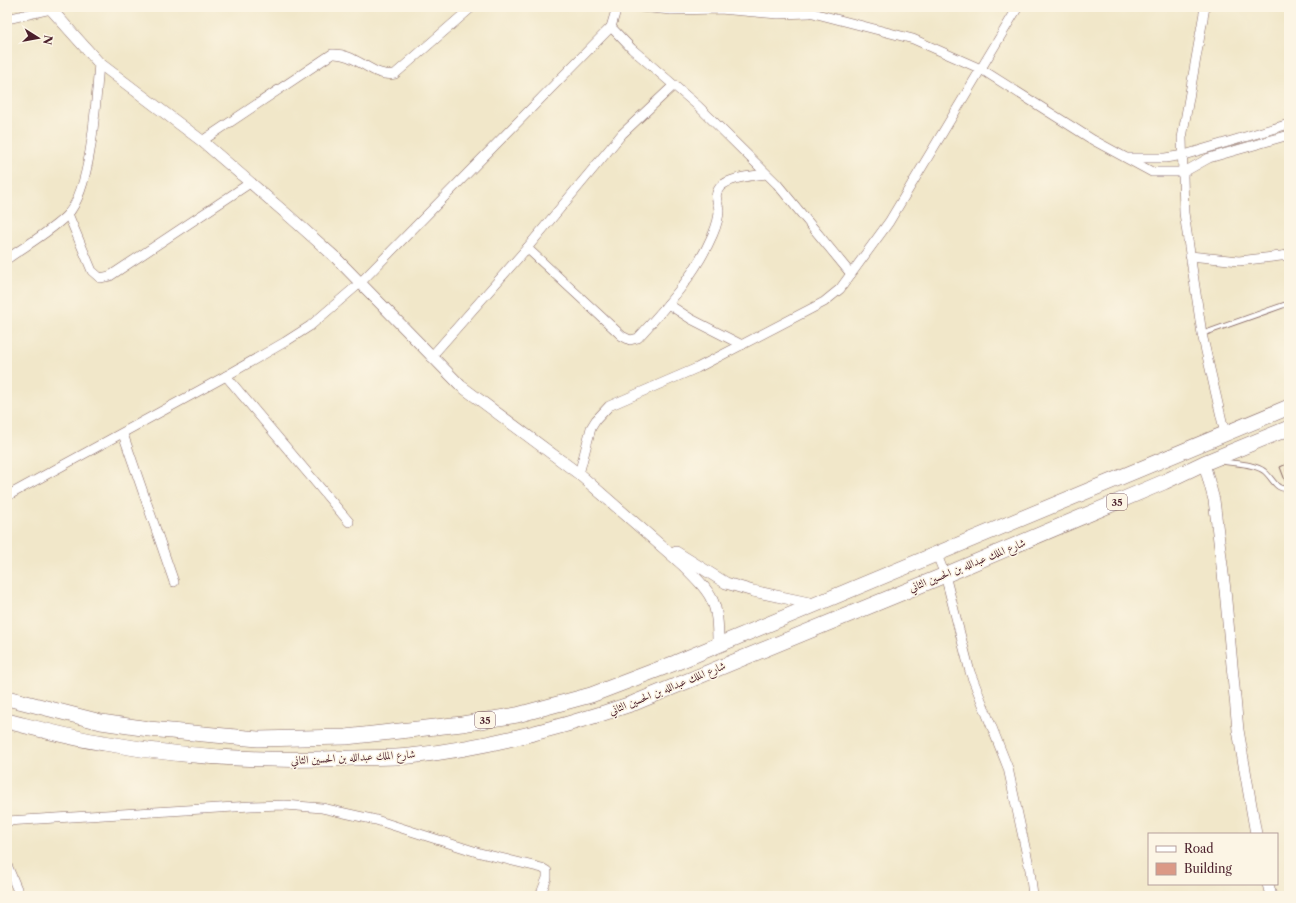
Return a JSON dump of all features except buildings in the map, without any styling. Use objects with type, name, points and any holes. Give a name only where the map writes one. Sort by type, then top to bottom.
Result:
[{"type":"highway","name":"شارع الملك عبدالله بن الحسين الثاني","points":[[7,698],[101,722],[149,729],[258,739],[346,737],[462,724],[555,706],[631,680],[718,645],[1289,408]]},
{"type":"highway","name":"شارع الملك عبدالله بن الحسين الثاني","points":[[7,721],[104,744],[242,759],[292,760],[410,756],[496,741],[591,718],[634,703],[945,576],[1164,482],[1208,461],[1289,428]]},
{"type":"street","points":[[202,141],[332,54],[346,55],[382,74],[395,74],[472,7]]},
{"type":"street","points":[[7,496],[123,434],[296,336],[360,283],[611,27],[617,7]]},
{"type":"street","points":[[640,7],[671,10],[720,9],[778,14],[813,13]]},
{"type":"street","points":[[799,7],[813,13],[913,39],[981,69],[1093,140],[1129,158],[1143,168],[1152,172],[1184,172],[1209,158],[1289,135]]},
{"type":"street","points":[[579,474],[591,428],[609,406],[674,379],[742,345],[824,302],[840,289],[890,222],[1018,7]]},
{"type":"street","points":[[1205,7],[1182,138],[1184,155],[1184,213],[1202,334],[1225,434]]},
{"type":"street","points":[[7,19],[50,8],[99,63],[202,141],[289,216],[360,283],[431,356],[483,404],[545,447],[579,474],[694,576],[709,593],[715,604],[718,618],[718,645]]},
{"type":"street","points":[[611,27],[632,49],[674,85],[789,197],[851,274]]},
{"type":"street","points":[[7,259],[68,214],[80,193],[86,170],[99,63]]},
{"type":"street","points":[[431,356],[527,248],[622,134],[674,85]]},
{"type":"street","points":[[1129,158],[1166,158],[1184,155],[1289,124]]},
{"type":"street","points":[[527,248],[626,338],[630,340],[638,338],[668,304],[688,278],[713,234],[719,212],[716,195],[720,187],[732,181],[766,174]]},
{"type":"street","points":[[68,214],[92,271],[100,278],[104,278],[116,272],[250,183]]},
{"type":"street","points":[[1190,256],[1239,261],[1289,255]]},
{"type":"street","points":[[668,304],[690,319],[742,345]]},
{"type":"street","points":[[226,376],[349,522]]},
{"type":"street","points":[[123,434],[174,582]]},
{"type":"street","points":[[1208,461],[1225,590],[1243,769],[1256,833]]},
{"type":"street","points":[[647,533],[726,583],[754,591],[814,604]]},
{"type":"street","points":[[937,555],[945,576],[970,672],[1008,768],[1030,870],[1034,896]]},
{"type":"street","points":[[7,821],[251,806],[310,806],[381,822],[480,852],[542,868],[547,874],[540,896]]},
{"type":"street","points":[[7,866],[20,896]]},
{"type":"street","points":[[1268,885],[1271,896]]},
{"type":"lane","points":[[1202,334],[1284,305]]},
{"type":"lane","points":[[1208,461],[1257,468],[1263,470],[1278,487],[1282,489],[1289,488]]}]
